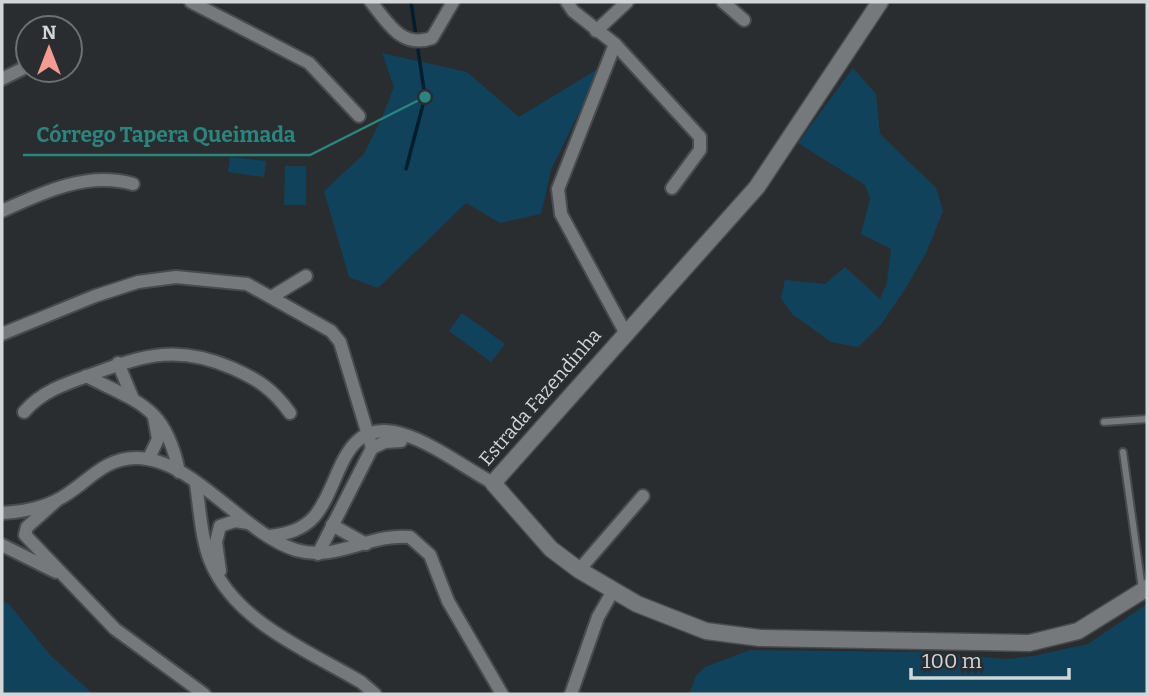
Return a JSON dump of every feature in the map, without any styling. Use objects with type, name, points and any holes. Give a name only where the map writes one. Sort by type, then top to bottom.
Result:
[{"type":"street","points":[[191,2],[309,63],[359,116]]},
{"type":"street","points":[[371,2],[394,31],[404,39],[419,43],[432,38],[453,2]]},
{"type":"street","points":[[567,2],[596,31],[615,44],[700,137],[700,150],[672,188]]},
{"type":"street","points":[[596,31],[627,2]]},
{"type":"street","points":[[723,2],[744,20]]},
{"type":"street","name":"Estrada Fazendinha","points":[[880,2],[757,187],[625,332],[493,484],[551,548],[579,570],[613,591],[669,618],[720,633],[760,638],[1016,644],[1054,639],[1078,631],[1145,589]]},
{"type":"street","points":[[615,44],[563,174],[558,202],[561,214],[625,332]]},
{"type":"street","points":[[2,213],[37,196],[94,179],[115,179],[133,184]]},
{"type":"street","points":[[273,296],[306,276]]},
{"type":"street","points":[[2,334],[95,296],[138,282],[176,277],[247,284],[273,296],[331,331],[340,342],[372,448]]},
{"type":"street","points":[[24,412],[48,392],[118,363],[184,353],[211,359],[260,381],[290,412]]},
{"type":"street","points":[[118,363],[134,399]]},
{"type":"street","points":[[86,376],[134,399],[153,413],[169,432],[179,472]]},
{"type":"street","points":[[149,458],[158,439],[153,413]]},
{"type":"street","points":[[312,553],[307,529],[347,453],[356,440],[367,435],[396,433],[418,441],[493,484]]},
{"type":"street","points":[[312,553],[334,519],[372,448],[390,441],[418,441]]},
{"type":"street","points":[[347,453],[363,463]]},
{"type":"street","points":[[2,545],[26,531],[58,500],[102,466],[118,460],[149,458],[179,472],[270,537],[312,553],[340,553],[400,536],[410,537],[422,545],[430,555],[461,626],[502,694]]},
{"type":"street","points":[[196,484],[207,550],[224,585],[248,614],[361,682],[375,694]]},
{"type":"street","points":[[579,570],[643,496]]},
{"type":"street","points":[[2,513],[16,512],[58,500]]},
{"type":"street","points":[[322,505],[334,519],[366,544]]},
{"type":"street","points":[[16,512],[26,521],[26,531],[63,575],[115,629],[204,694]]},
{"type":"street","points":[[270,537],[289,534],[313,518]]},
{"type":"street","points":[[224,585],[216,533],[228,523],[248,523]]},
{"type":"street","points":[[2,545],[63,575]]},
{"type":"street","points":[[571,694],[598,617],[613,591]]},
{"type":"lane","points":[[1104,422],[1147,419]]},
{"type":"lane","points":[[1123,452],[1145,589]]},
{"type":"shaded area","points":[[382,53],[467,72],[519,117],[601,67],[551,170],[541,214],[500,223],[466,203],[378,288],[349,277],[324,191],[364,154],[381,120],[394,87]]},
{"type":"shaded area","points":[[853,68],[876,94],[880,134],[936,188],[943,211],[926,253],[905,289],[880,326],[858,347],[831,342],[792,314],[781,298],[785,280],[825,284],[845,267],[880,299],[887,283],[891,249],[861,234],[870,199],[865,185],[798,143]]},
{"type":"shaded area","points":[[230,157],[266,161],[264,177],[228,172]]},
{"type":"shaded area","points":[[285,166],[306,166],[306,205],[284,205]]},
{"type":"shaded area","points":[[462,313],[505,344],[491,362],[449,331]]},
{"type":"shaded area","points":[[2,601],[9,604],[50,655],[93,694],[2,694]]},
{"type":"shaded area","points":[[1147,604],[1147,694],[689,694],[696,676],[705,667],[750,650],[929,652],[1006,659],[1033,656],[1088,644]]},
{"type":"waterway","points":[[406,169],[425,97],[411,2]]},
{"type":"place","name":"Córrego Tapera Queimada","points":[[425,97]]}]
